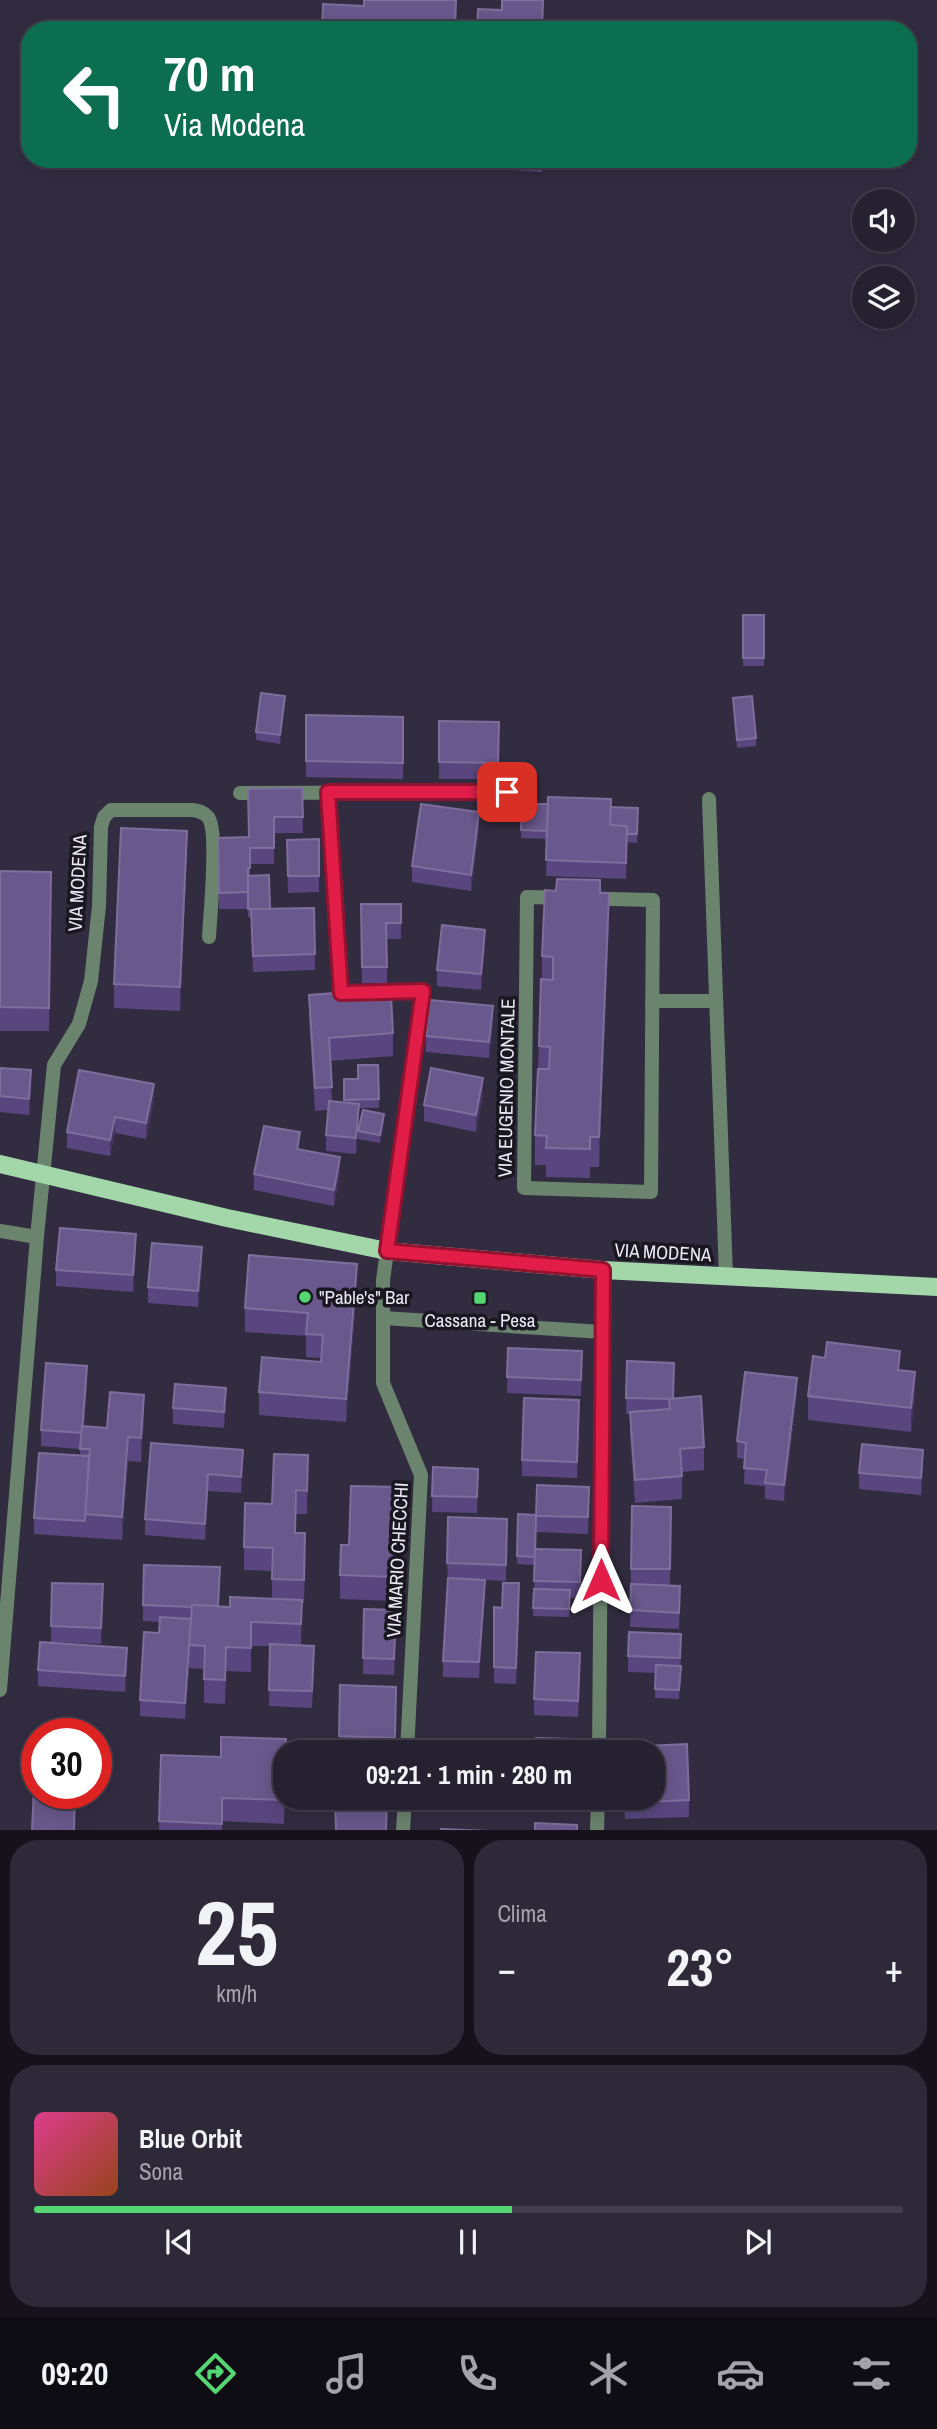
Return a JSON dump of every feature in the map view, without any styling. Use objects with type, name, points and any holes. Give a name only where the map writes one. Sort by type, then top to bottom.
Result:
[{"type":"main road","name":"VIA MODENA","points":[[0,1164],[227,1218],[387,1251],[603,1270],[937,1287]]},
{"type":"street","points":[[328,792],[341,993],[423,991],[387,1251]]},
{"type":"street","points":[[240,793],[507,792]]},
{"type":"street","points":[[709,799],[726,1276]]},
{"type":"street","name":"VIA MODENA","points":[[44,1173],[54,1065],[79,1024],[91,981],[99,906],[101,827],[110,810],[193,810],[202,812],[209,818],[214,835],[209,937]]},
{"type":"street","name":"VIA EUGENIO MONTALE","points":[[527,897],[653,900],[652,1001],[651,1192],[524,1188],[527,897]]},
{"type":"street","points":[[652,1001],[716,1001]]},
{"type":"street","points":[[0,1690],[3,1618],[44,1173]]},
{"type":"street","points":[[0,1231],[37,1237]]},
{"type":"street","name":"VIA MARIO CHECCHI","points":[[387,1251],[383,1280],[383,1383],[421,1475],[408,1740]]},
{"type":"street","points":[[599,1740],[603,1270]]},
{"type":"street","points":[[383,1318],[603,1332]]},
{"type":"street","points":[[403,1830],[404,1810]]},
{"type":"street","points":[[597,1830],[598,1810]]},
{"type":"building","points":[[364,0],[456,0],[455,21],[322,21],[323,4],[364,6]]},
{"type":"building","points":[[502,0],[543,0],[542,21],[477,21],[478,9],[502,10]]},
{"type":"building","points":[[743,615],[764,615],[764,658],[743,658]]},
{"type":"building","points":[[261,693],[285,696],[280,735],[256,732]]},
{"type":"building","points":[[752,696],[756,738],[737,740],[733,698]]},
{"type":"building","points":[[306,715],[403,717],[403,763],[306,761]]},
{"type":"building","points":[[439,721],[499,722],[498,763],[439,762]]},
{"type":"building","points":[[302,788],[303,817],[274,817],[274,848],[250,848],[248,892],[219,893],[218,838],[249,837],[248,789]]},
{"type":"building","points":[[548,797],[611,799],[610,825],[627,826],[626,863],[546,860]]},
{"type":"building","points":[[421,804],[479,812],[471,875],[412,866]]},
{"type":"building","points":[[521,804],[548,804],[547,831],[521,830]]},
{"type":"building","points":[[611,807],[638,808],[637,834],[627,834],[627,826],[610,825]]},
{"type":"building","points":[[121,828],[187,831],[180,987],[114,984]]},
{"type":"building","points":[[319,839],[319,876],[288,876],[287,840]]},
{"type":"building","points":[[0,871],[51,872],[49,1008],[0,1007]]},
{"type":"building","points":[[269,875],[270,909],[248,909],[248,876]]},
{"type":"building","points":[[557,879],[600,880],[600,893],[609,893],[599,1137],[590,1137],[590,1149],[546,1148],[547,1136],[535,1135],[538,1069],[549,1069],[550,1047],[539,1046],[541,979],[553,980],[553,957],[542,956],[545,890],[556,891]]},
{"type":"building","points":[[361,904],[401,904],[401,923],[386,923],[387,967],[362,967]]},
{"type":"building","points":[[314,908],[315,954],[253,956],[251,909]]},
{"type":"building","points":[[442,925],[485,930],[481,974],[437,970]]},
{"type":"building","points":[[361,991],[361,998],[391,996],[393,1033],[329,1038],[332,1087],[315,1088],[309,995]]},
{"type":"building","points":[[430,1000],[493,1006],[489,1042],[426,1036]]},
{"type":"building","points":[[358,1065],[378,1065],[379,1099],[344,1100],[344,1079],[358,1079]]},
{"type":"building","points":[[0,1068],[31,1070],[29,1099],[0,1096]]},
{"type":"building","points":[[431,1068],[483,1078],[476,1115],[424,1105]]},
{"type":"building","points":[[79,1070],[154,1084],[146,1123],[115,1117],[110,1140],[67,1132]]},
{"type":"building","points":[[329,1101],[359,1104],[356,1138],[326,1135]]},
{"type":"building","points":[[363,1110],[384,1114],[380,1135],[358,1131]]},
{"type":"building","points":[[264,1126],[300,1132],[297,1149],[340,1157],[334,1190],[254,1174]]},
{"type":"building","points":[[60,1228],[136,1234],[133,1275],[56,1270]]},
{"type":"building","points":[[152,1243],[202,1247],[198,1291],[148,1287]]},
{"type":"building","points":[[249,1255],[357,1264],[346,1399],[259,1392],[262,1357],[321,1362],[323,1335],[306,1334],[308,1313],[245,1308]]},
{"type":"building","points":[[827,1342],[900,1351],[898,1370],[915,1372],[911,1408],[808,1396],[813,1356],[825,1358]]},
{"type":"building","points":[[508,1348],[582,1351],[581,1380],[507,1377]]},
{"type":"building","points":[[627,1361],[674,1363],[673,1399],[626,1398]]},
{"type":"building","points":[[46,1363],[87,1366],[82,1433],[41,1430]]},
{"type":"building","points":[[745,1372],[797,1378],[784,1485],[765,1483],[767,1470],[744,1468],[746,1443],[737,1441]]},
{"type":"building","points":[[175,1384],[226,1388],[224,1412],[173,1408]]},
{"type":"building","points":[[110,1392],[144,1395],[141,1438],[128,1437],[122,1517],[85,1514],[90,1449],[80,1449],[82,1426],[107,1428]]},
{"type":"building","points":[[701,1396],[704,1447],[680,1449],[682,1476],[635,1480],[630,1412],[670,1409],[669,1399]]},
{"type":"building","points":[[524,1398],[579,1400],[577,1462],[522,1460]]},
{"type":"building","points":[[151,1443],[243,1450],[241,1477],[208,1474],[205,1524],[145,1519]]},
{"type":"building","points":[[862,1444],[923,1450],[921,1478],[859,1473]]},
{"type":"building","points":[[39,1453],[89,1456],[85,1521],[34,1518]]},
{"type":"building","points":[[274,1454],[308,1455],[307,1491],[296,1490],[295,1533],[305,1533],[304,1580],[272,1579],[273,1548],[244,1547],[245,1503],[272,1504]]},
{"type":"building","points":[[433,1467],[478,1469],[477,1497],[432,1496]]},
{"type":"building","points":[[537,1485],[589,1487],[588,1517],[536,1516]]},
{"type":"building","points":[[351,1486],[399,1487],[396,1577],[340,1575],[341,1545],[349,1545]]},
{"type":"building","points":[[632,1506],[671,1507],[670,1569],[631,1569]]},
{"type":"building","points":[[518,1514],[536,1515],[535,1557],[517,1556]]},
{"type":"building","points":[[448,1517],[507,1519],[506,1565],[447,1563]]},
{"type":"building","points":[[535,1549],[581,1550],[580,1582],[534,1581]]},
{"type":"building","points":[[144,1565],[220,1567],[218,1606],[143,1605]]},
{"type":"building","points":[[448,1578],[485,1580],[479,1662],[443,1661]]},
{"type":"building","points":[[52,1583],[103,1584],[101,1628],[51,1626]]},
{"type":"building","points":[[503,1583],[519,1583],[516,1668],[494,1667],[494,1607],[502,1608]]},
{"type":"building","points":[[631,1584],[680,1586],[679,1613],[630,1610]]},
{"type":"building","points":[[534,1589],[570,1590],[569,1609],[533,1608]]},
{"type":"building","points":[[230,1597],[302,1600],[301,1624],[251,1622],[251,1648],[226,1647],[225,1680],[204,1679],[205,1646],[189,1645],[192,1605],[230,1607]]},
{"type":"building","points":[[364,1609],[396,1610],[394,1659],[363,1658]]},
{"type":"building","points":[[160,1617],[191,1619],[185,1703],[140,1700],[144,1632],[159,1633]]},
{"type":"building","points":[[629,1632],[681,1634],[680,1658],[628,1656]]},
{"type":"building","points":[[40,1642],[127,1648],[125,1676],[38,1670]]},
{"type":"building","points":[[270,1644],[314,1646],[312,1691],[269,1690]]},
{"type":"building","points":[[536,1652],[580,1653],[578,1701],[534,1699]]},
{"type":"building","points":[[656,1665],[681,1666],[679,1690],[655,1689]]},
{"type":"building","points":[[340,1685],[396,1687],[395,1738],[339,1736]]},
{"type":"building","points":[[221,1737],[286,1739],[273,1740],[273,1800],[222,1798],[222,1824],[159,1821],[161,1755],[221,1757]]},
{"type":"building","points":[[536,1738],[576,1739],[576,1740]]},
{"type":"building","points":[[687,1744],[689,1800],[665,1801],[665,1745]]},
{"type":"building","points":[[33,1809],[75,1809],[74,1830],[32,1830]]},
{"type":"building","points":[[335,1810],[387,1810],[386,1830],[336,1830]]},
{"type":"building","points":[[535,1823],[577,1825],[577,1830],[535,1830]]},
{"type":"place","name":"\"Pable's\" Bar","points":[[305,1297]]},
{"type":"place","name":"Cassana - Pesa","points":[[480,1298]]},
{"type":"route","points":[[507,792],[328,792],[341,993],[423,991],[387,1251],[603,1270],[601,1580]]}]
